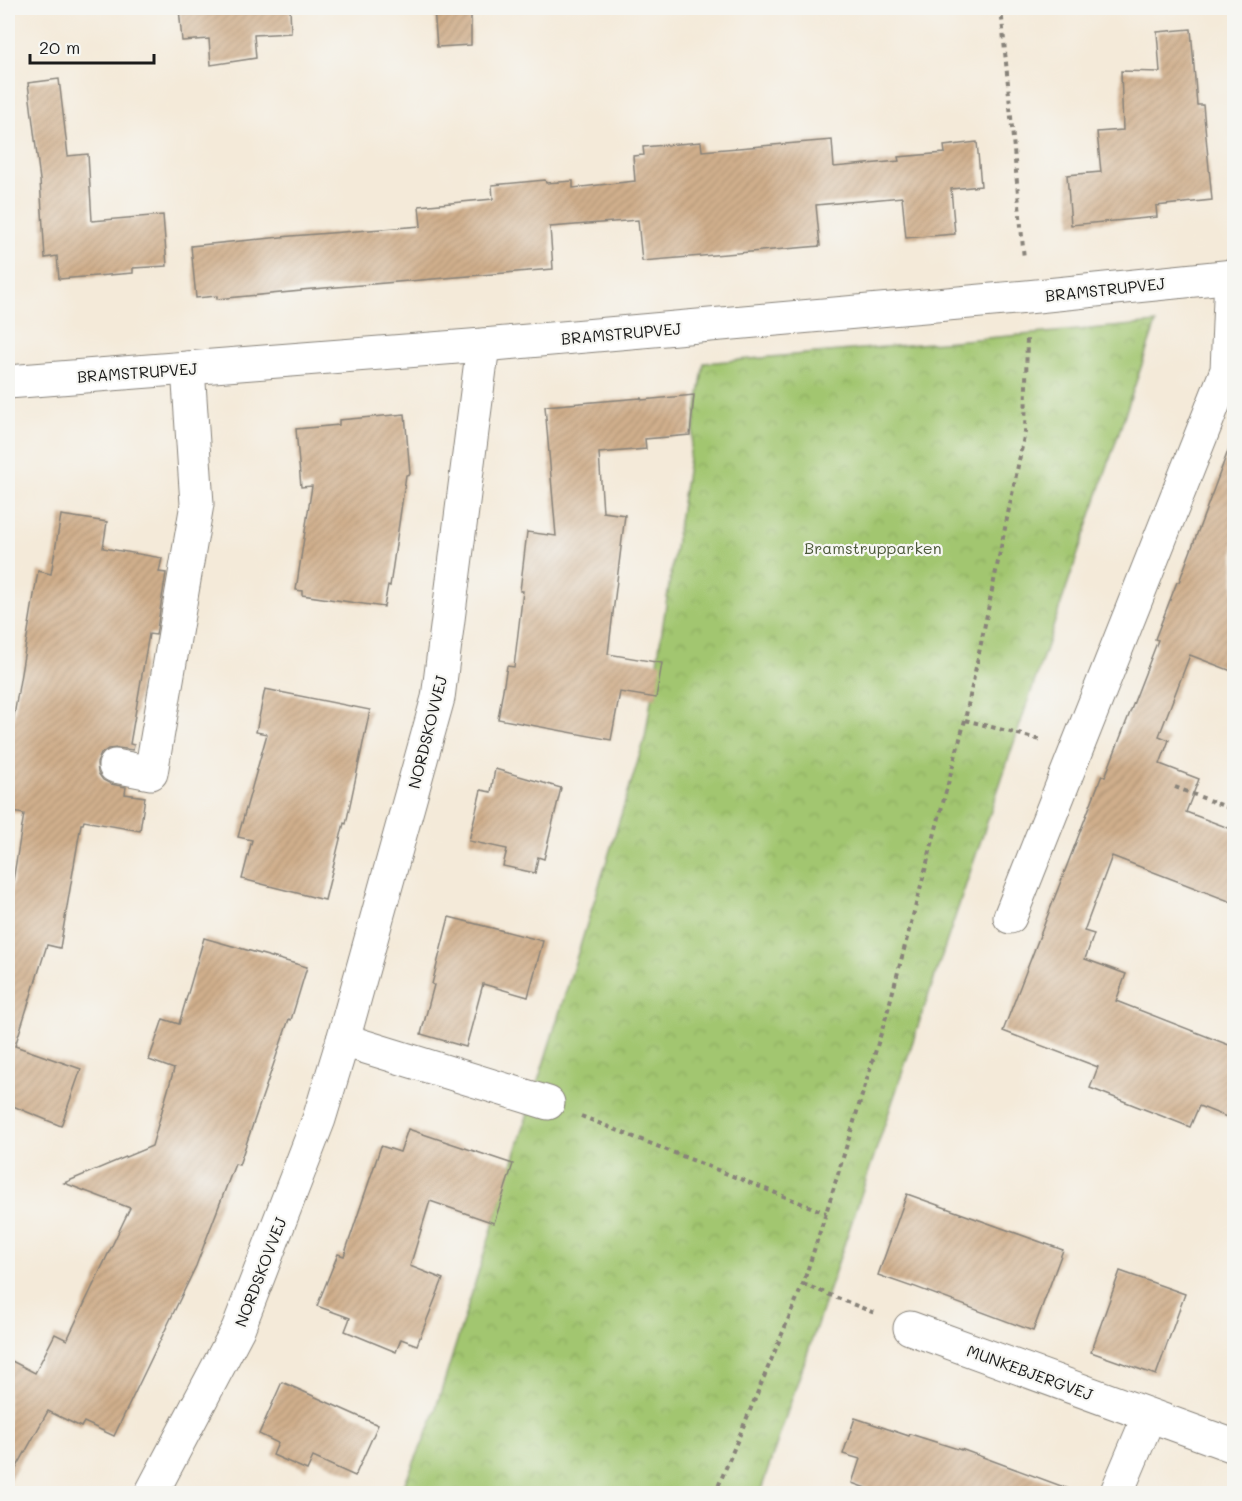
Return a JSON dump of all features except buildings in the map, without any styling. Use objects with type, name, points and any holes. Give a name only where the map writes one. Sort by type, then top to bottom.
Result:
[{"type":"street","name":"BRAMSTRUPVEJ","points":[[8,382],[483,345],[1027,297],[1233,276]]},
{"type":"street","points":[[1010,917],[1227,370],[1233,276]]},
{"type":"street","name":"NORDSKOVVEJ","points":[[151,1494],[238,1329],[319,1119],[343,1040],[438,699],[483,345]]},
{"type":"street","points":[[115,766],[151,773],[197,504],[188,368]]},
{"type":"street","points":[[343,1040],[548,1103]]},
{"type":"street","name":"MUNKEBJERGVEJ","points":[[910,1328],[1234,1446]]},
{"type":"street","points":[[1116,1494],[1149,1416]]},
{"type":"path","points":[[715,1494],[803,1284],[886,1017],[965,720],[1026,432],[1027,297],[1001,8]]},
{"type":"path","points":[[965,720],[1076,750]]},
{"type":"path","points":[[1175,787],[1234,810]]},
{"type":"path","points":[[548,1103],[826,1213]]},
{"type":"path","points":[[803,1284],[910,1328]]},
{"type":"green space","name":"Bramstrupparken","points":[[1156,323],[760,1493],[400,1494],[431,1424],[645,738],[704,363]]}]
